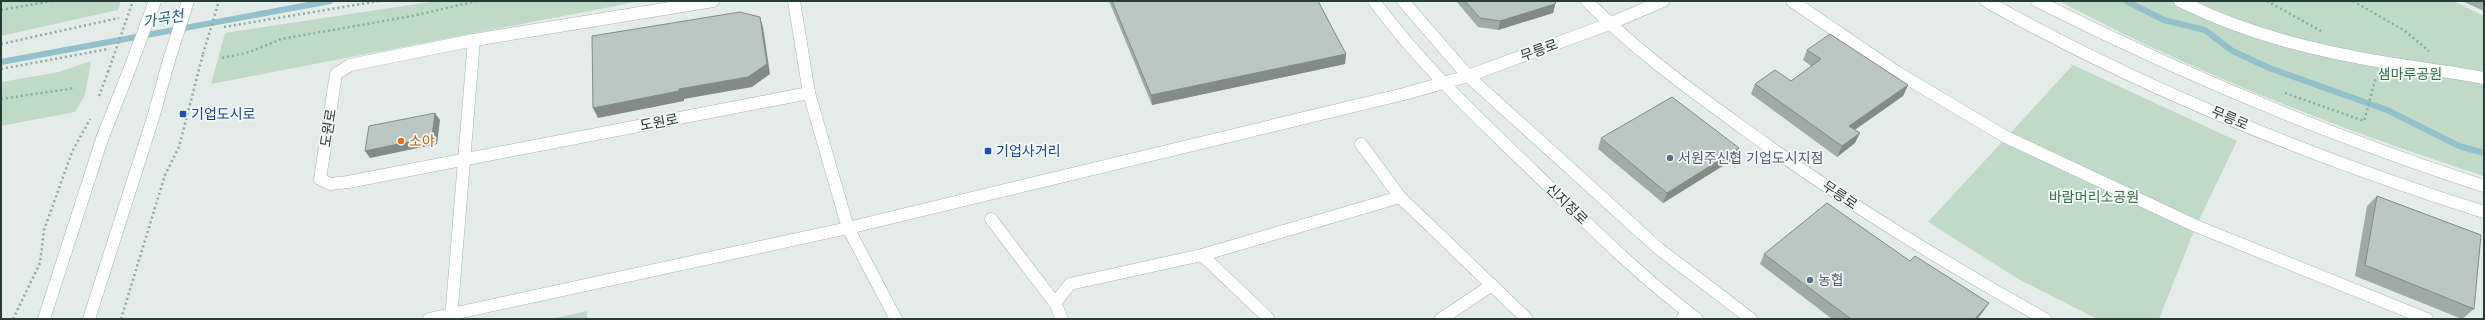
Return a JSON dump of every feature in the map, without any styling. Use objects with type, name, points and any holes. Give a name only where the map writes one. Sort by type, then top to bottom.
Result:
[{"type":"street","points":[[44,319],[102,139],[155,1]]},
{"type":"street","points":[[89,319],[153,118],[169,60],[188,1]]},
{"type":"street","name":"도원로","points":[[713,1],[474,40],[370,59],[350,65],[336,74],[320,179],[330,184],[348,182],[809,93]]},
{"type":"street","points":[[794,1],[809,93],[848,228],[896,319]]},
{"type":"street","name":"신지정로","points":[[1374,1],[1389,22],[1442,84],[1587,223],[1689,317]]},
{"type":"street","points":[[1403,1],[1468,76],[1658,248],[1751,319]]},
{"type":"street","name":"무릉로","points":[[1587,1],[1609,24],[1669,73],[1747,131],[1855,206],[1931,253],[2045,319]]},
{"type":"street","name":"무릉로","points":[[429,319],[451,317],[848,228],[1442,84],[1468,76],[1609,24],[1663,1]]},
{"type":"street","points":[[1792,1],[1898,73],[2006,137],[2196,226],[2427,319]]},
{"type":"street","name":"무릉로","points":[[1986,1],[2075,49],[2203,106],[2305,148],[2484,212]]},
{"type":"street","points":[[2037,1],[2115,41],[2238,96],[2384,152],[2484,186]]},
{"type":"street","points":[[2180,1],[2227,22],[2294,44],[2392,64],[2484,78]]},
{"type":"street","points":[[451,317],[474,40]]},
{"type":"street","points":[[1361,144],[1400,197],[1527,319]]},
{"type":"street","points":[[1055,303],[1070,284],[1202,255],[1400,197]]},
{"type":"street","points":[[991,219],[1055,303],[1062,319]]},
{"type":"street","points":[[1202,255],[1269,319]]},
{"type":"street","points":[[1441,319],[1492,285]]},
{"type":"path","points":[[1,11],[52,1]]},
{"type":"path","points":[[98,98],[133,1]]},
{"type":"path","points":[[121,319],[165,175],[180,147],[203,54],[219,1]]},
{"type":"path","points":[[224,27],[379,1]]},
{"type":"path","points":[[222,58],[250,52],[282,39],[412,16],[478,1]]},
{"type":"path","points":[[2353,1],[2404,31],[2433,54]]},
{"type":"path","points":[[1,44],[119,18]]},
{"type":"path","points":[[1,69],[108,49]]},
{"type":"path","points":[[2277,90],[2364,120],[2376,78]]},
{"type":"path","points":[[1,99],[75,88]]},
{"type":"path","points":[[13,319],[40,263],[44,230],[72,152],[93,112]]},
{"type":"green space","points":[[1,1],[121,1],[118,10],[1,36]]},
{"type":"green space","points":[[436,1],[641,1],[211,84],[225,33]]},
{"type":"green space","name":"샘마루공원","points":[[2059,1],[2454,1],[2484,16],[2484,176],[2375,139],[2268,98],[2162,52]]},
{"type":"green space","points":[[91,61],[85,95],[75,112],[1,126],[1,82],[59,72]]},
{"type":"green space","name":"바람머리소공원","points":[[2071,64],[2237,141],[2196,226],[2159,319],[2097,319],[2020,280],[1928,222],[2072,66]]},
{"type":"green space","points":[[587,311],[587,319],[551,319]]},
{"type":"building","points":[[1112,1],[1318,1],[1346,54],[1151,95]]},
{"type":"building","points":[[1465,1],[1556,1],[1555,4],[1500,21],[1480,18]]},
{"type":"building","points":[[740,12],[760,17],[767,64],[748,77],[679,89],[679,91],[593,108],[592,36]]},
{"type":"building","points":[[1830,34],[1908,85],[1849,126],[1860,133],[1842,146],[1755,84],[1775,70],[1791,81],[1821,59],[1807,50]]},
{"type":"building","points":[[1672,97],[1739,148],[1667,193],[1601,138]]},
{"type":"building","points":[[435,113],[432,137],[365,151],[369,126]]},
{"type":"building","points":[[2377,196],[2481,235],[2474,309],[2365,265]]},
{"type":"building","points":[[1827,203],[1910,261],[1915,256],[1989,303],[1975,319],[1851,319],[1764,254]]},
{"type":"waterway","name":"가곡천","points":[[1,62],[330,1]]},
{"type":"waterway","points":[[2126,1],[2164,20],[2205,30],[2231,50],[2269,68],[2387,110],[2459,146],[2484,153]]},
{"type":"place","name":"기업도시로","points":[[183,114]]},
{"type":"place","name":"소야","points":[[401,141]]},
{"type":"place","name":"기업사거리","points":[[988,151]]},
{"type":"place","name":"서원주신협 기업도시지점","points":[[1670,158]]},
{"type":"place","name":"농협","points":[[1810,280]]}]
